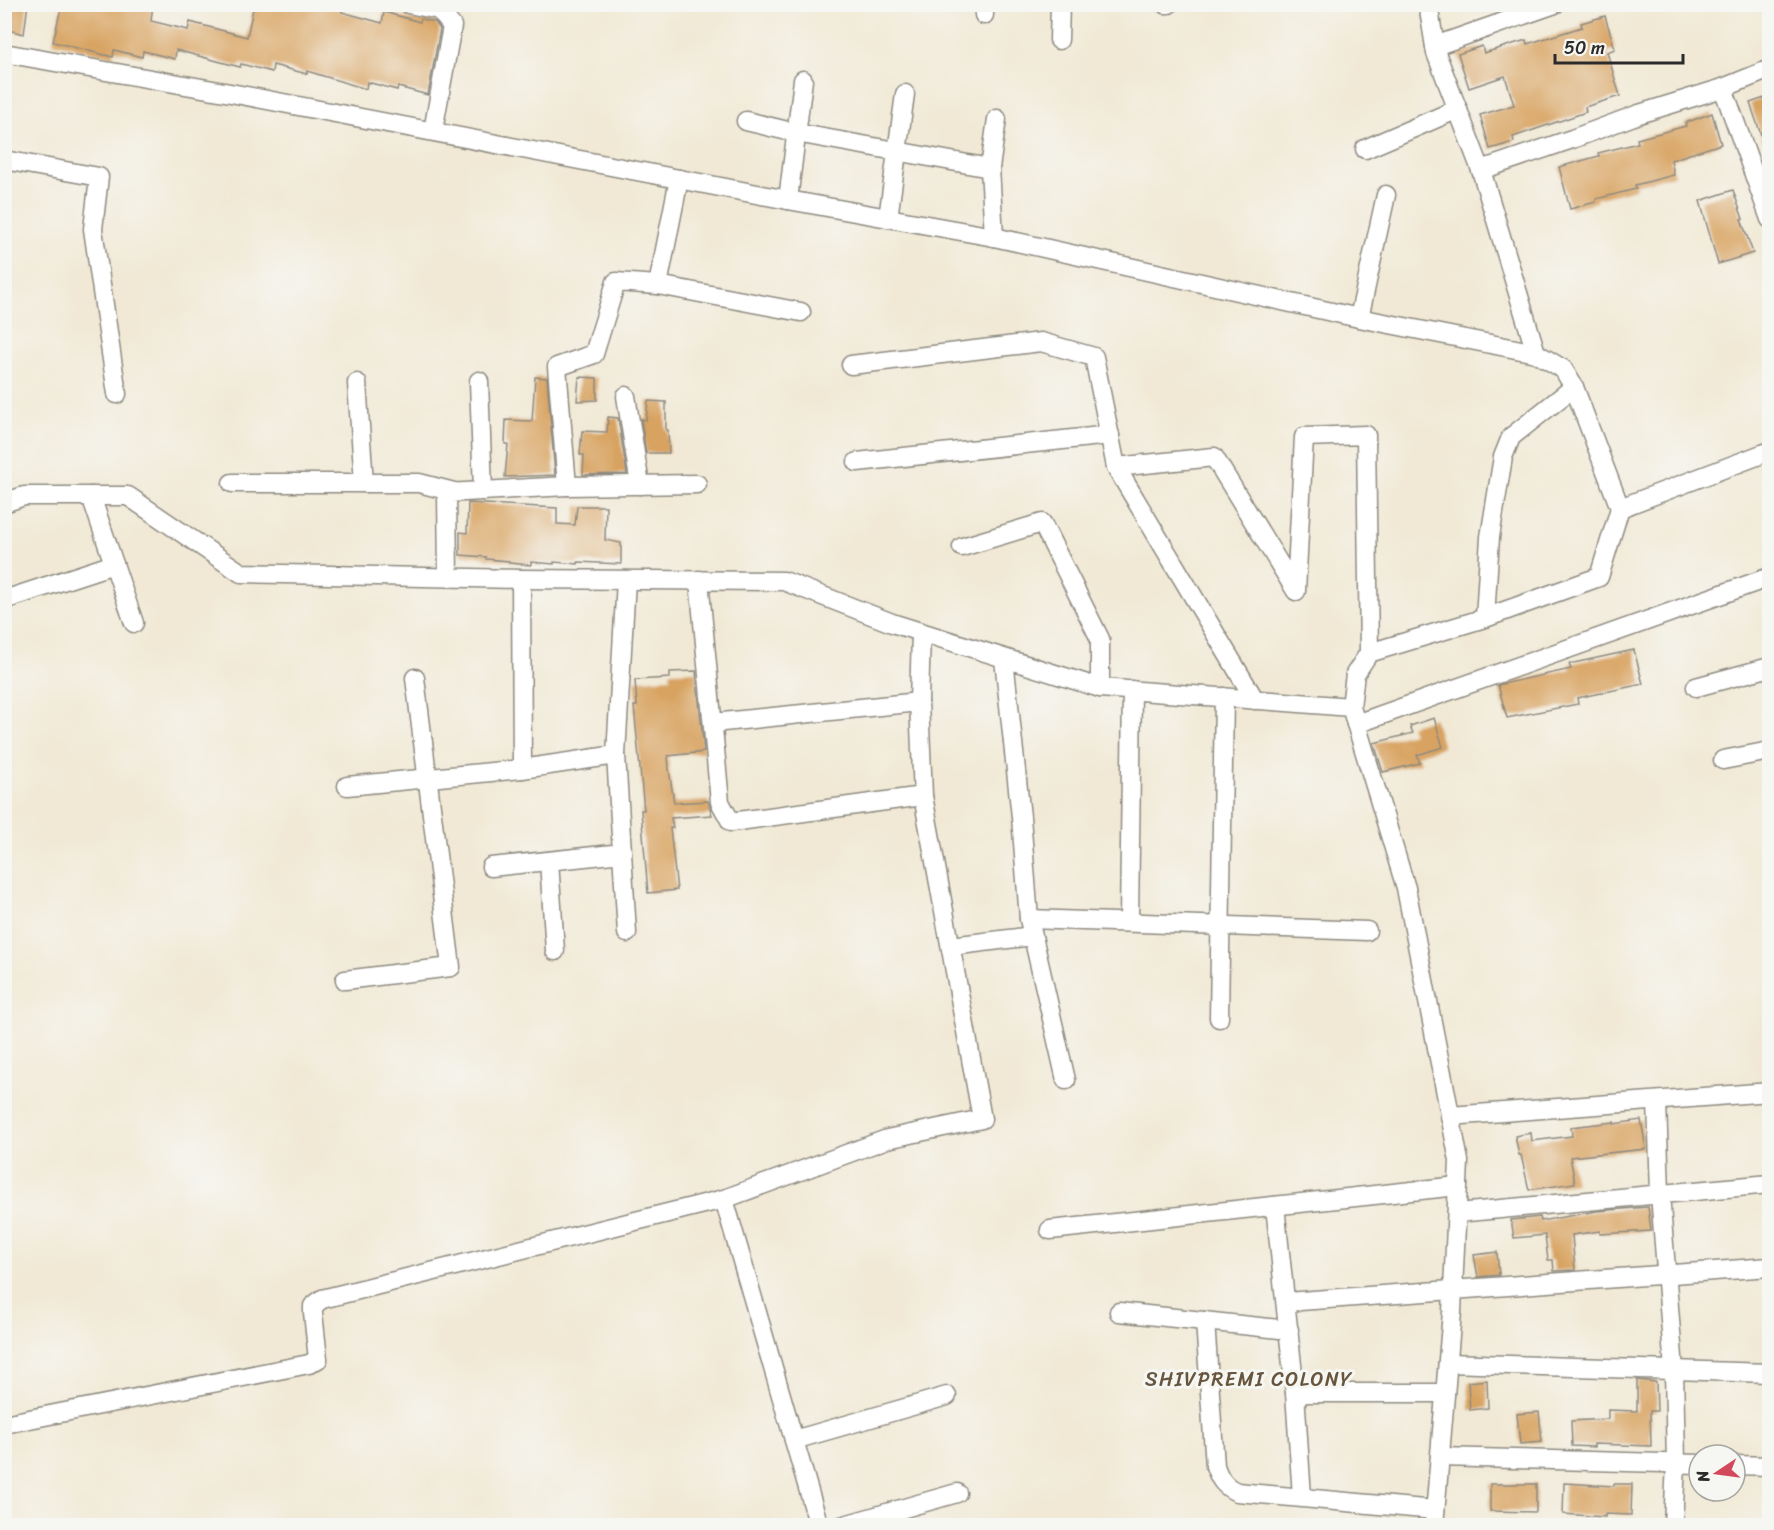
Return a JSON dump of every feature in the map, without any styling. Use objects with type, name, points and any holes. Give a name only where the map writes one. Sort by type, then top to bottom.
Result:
[{"type":"street","points":[[408,4],[439,10],[452,26],[433,132]]},
{"type":"street","points":[[1059,40],[1060,4]]},
{"type":"street","points":[[1428,4],[1435,46],[1481,170],[1536,353]]},
{"type":"street","points":[[1435,46],[1555,4]]},
{"type":"street","points":[[4,53],[236,94],[788,200],[994,237],[1359,318],[1536,353],[1563,369],[1574,387],[1620,507],[1599,577],[1485,618],[1369,653]]},
{"type":"street","points":[[1481,170],[1639,114],[1723,88],[1770,69]]},
{"type":"street","points":[[788,200],[803,80]]},
{"type":"street","points":[[1723,88],[1770,219]]},
{"type":"street","points":[[888,218],[905,94]]},
{"type":"street","points":[[1365,149],[1458,109]]},
{"type":"street","points":[[994,237],[990,168],[997,119]]},
{"type":"street","points":[[746,121],[796,133],[990,168]]},
{"type":"street","points":[[4,160],[99,177],[93,229],[117,394]]},
{"type":"street","points":[[658,285],[679,179]]},
{"type":"street","points":[[1359,318],[1386,195]]},
{"type":"street","points":[[567,486],[557,367],[594,354],[616,282],[658,285],[801,312]]},
{"type":"street","points":[[851,365],[1041,342],[1094,357],[1116,467],[1255,700]]},
{"type":"street","points":[[479,381],[483,490]]},
{"type":"street","points":[[357,383],[364,483]]},
{"type":"street","points":[[1485,618],[1490,537],[1503,457],[1511,437],[1574,387]]},
{"type":"street","points":[[626,396],[640,485]]},
{"type":"street","points":[[857,462],[1110,435]]},
{"type":"street","points":[[1116,467],[1214,457],[1296,591],[1304,437],[1366,435],[1369,653],[1355,674],[1354,716],[1406,888],[1459,1161],[1453,1290],[1435,1518],[1302,1497],[1237,1492],[1226,1487],[1215,1466],[1205,1321]]},
{"type":"street","points":[[1620,507],[1770,451]]},
{"type":"street","points":[[232,483],[419,483],[454,492]]},
{"type":"street","points":[[448,578],[447,493],[567,486],[698,484]]},
{"type":"street","points":[[4,503],[24,496],[128,496],[241,573],[448,578],[784,581],[892,624],[1100,688],[1255,700],[1354,716],[1770,577]]},
{"type":"street","points":[[91,496],[134,623]]},
{"type":"street","points":[[962,547],[1042,523],[1101,639],[1100,688]]},
{"type":"street","points":[[4,600],[114,564]]},
{"type":"street","points":[[522,579],[522,769]]},
{"type":"street","points":[[626,580],[616,754],[627,933]]},
{"type":"street","points":[[699,580],[720,802],[731,822],[923,796]]},
{"type":"street","points":[[4,1424],[309,1364],[318,1359],[312,1313],[313,1306],[322,1299],[724,1199],[887,1139],[982,1119],[923,796],[919,702],[921,633]]},
{"type":"street","points":[[1004,659],[1031,928],[1066,1080]]},
{"type":"street","points":[[1696,687],[1770,667]]},
{"type":"street","points":[[345,980],[451,968],[415,678]]},
{"type":"street","points":[[1129,922],[1132,690]]},
{"type":"street","points":[[1219,1018],[1224,697]]},
{"type":"street","points":[[712,723],[919,702]]},
{"type":"street","points":[[1723,760],[1770,751]]},
{"type":"street","points":[[347,786],[522,769],[616,754]]},
{"type":"street","points":[[491,867],[622,853]]},
{"type":"street","points":[[549,861],[555,951]]},
{"type":"street","points":[[951,946],[1031,928],[1129,922],[1367,931]]},
{"type":"street","points":[[1450,1116],[1770,1092]]},
{"type":"street","points":[[1657,1101],[1660,1194],[1674,1370],[1677,1463],[1673,1526]]},
{"type":"street","points":[[1457,1213],[1770,1184]]},
{"type":"street","points":[[1050,1230],[1458,1186]]},
{"type":"street","points":[[724,1199],[819,1526]]},
{"type":"street","points":[[1275,1206],[1295,1393],[1302,1497]]},
{"type":"street","points":[[1286,1302],[1770,1267]]},
{"type":"street","points":[[1119,1312],[1288,1330]]},
{"type":"street","points":[[1448,1363],[1770,1373]]},
{"type":"street","points":[[1295,1393],[1445,1393]]},
{"type":"street","points":[[794,1440],[947,1396]]},
{"type":"street","points":[[1440,1457],[1687,1463]]},
{"type":"street","points":[[1747,1465],[1770,1466]]},
{"type":"street","points":[[841,1526],[957,1492]]},
{"type":"building","points":[[4,4],[28,4],[24,34],[4,29]]},
{"type":"building","points":[[62,4],[153,4],[151,21],[188,30],[190,22],[247,37],[254,4],[324,4],[342,9],[342,12],[382,23],[384,12],[420,22],[421,19],[435,22],[440,29],[428,95],[367,82],[366,89],[307,71],[307,74],[273,65],[272,72],[241,64],[240,67],[176,50],[175,59],[143,51],[142,57],[114,50],[113,57],[53,42]]},
{"type":"building","points":[[1605,16],[1615,49],[1607,52],[1620,96],[1585,107],[1586,112],[1513,137],[1514,142],[1490,149],[1480,115],[1514,105],[1505,76],[1469,88],[1458,54],[1482,46],[1484,53],[1526,40],[1527,44],[1582,27],[1581,23]]},
{"type":"building","points":[[1770,96],[1770,152],[1767,152],[1750,103]]},
{"type":"building","points":[[1712,113],[1721,144],[1671,160],[1674,175],[1635,185],[1636,189],[1596,199],[1596,202],[1570,209],[1559,167],[1599,156],[1598,153],[1638,143],[1637,139],[1686,126],[1685,123]]},
{"type":"building","points":[[1733,190],[1753,253],[1718,264],[1700,201]]},
{"type":"building","points":[[535,377],[547,378],[555,475],[505,477],[508,444],[505,444],[506,420],[532,421]]},
{"type":"building","points":[[579,377],[597,378],[597,400],[577,401]]},
{"type":"building","points":[[648,401],[666,402],[669,453],[646,453],[641,419],[646,420]]},
{"type":"building","points":[[608,417],[618,418],[627,474],[583,475],[584,455],[580,455],[582,431],[607,432]]},
{"type":"building","points":[[468,503],[557,508],[557,524],[575,525],[577,506],[606,506],[605,540],[621,543],[621,564],[531,562],[531,565],[460,555],[460,532],[467,533]]},
{"type":"building","points":[[1634,650],[1643,684],[1577,698],[1578,704],[1507,718],[1498,685],[1571,669],[1569,664]]},
{"type":"building","points":[[696,671],[704,752],[668,756],[669,769],[674,803],[708,801],[712,815],[671,818],[673,828],[670,828],[677,890],[648,893],[641,810],[644,810],[634,706],[637,706],[635,680],[670,678],[670,672]]},
{"type":"building","points":[[1434,718],[1443,747],[1417,755],[1420,763],[1383,772],[1374,743],[1413,733],[1410,726]]},
{"type":"building","points":[[1641,1120],[1646,1149],[1570,1157],[1575,1183],[1529,1190],[1515,1136],[1531,1133],[1532,1141],[1572,1136],[1571,1127]]},
{"type":"building","points":[[1648,1207],[1651,1231],[1600,1234],[1600,1231],[1572,1235],[1575,1270],[1554,1271],[1553,1260],[1548,1260],[1545,1235],[1514,1238],[1511,1220],[1540,1217],[1541,1221],[1597,1211]]},
{"type":"building","points":[[1497,1252],[1499,1275],[1478,1277],[1474,1255]]},
{"type":"building","points":[[1487,1380],[1488,1408],[1470,1410],[1468,1382]]},
{"type":"building","points":[[1637,1380],[1656,1382],[1657,1411],[1650,1411],[1651,1446],[1594,1444],[1594,1447],[1572,1446],[1571,1421],[1608,1419],[1608,1410],[1637,1411]]},
{"type":"building","points":[[1539,1412],[1542,1442],[1520,1444],[1517,1414]]},
{"type":"building","points":[[1564,1483],[1614,1486],[1614,1484],[1632,1484],[1631,1515],[1605,1514],[1605,1517],[1563,1514]]},
{"type":"building","points":[[1490,1484],[1536,1484],[1536,1512],[1490,1511]]},
{"type":"district","name":"SHIVPREMI COLONY","points":[[1249,1379]]}]
